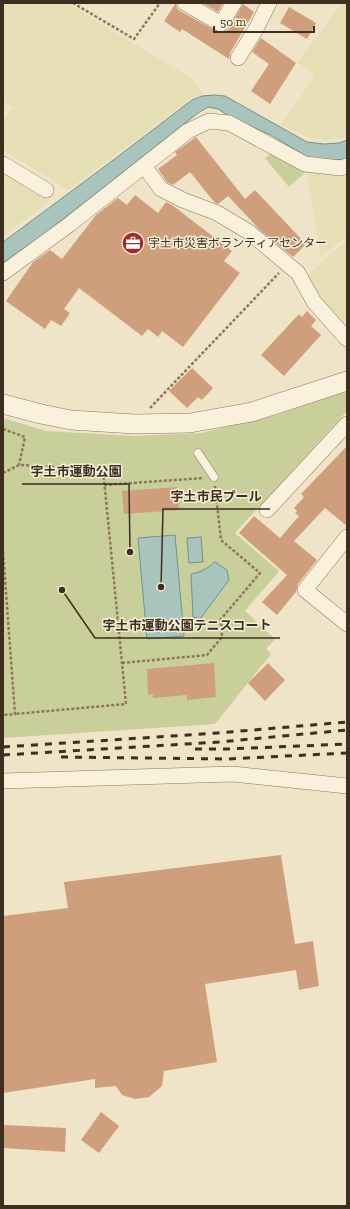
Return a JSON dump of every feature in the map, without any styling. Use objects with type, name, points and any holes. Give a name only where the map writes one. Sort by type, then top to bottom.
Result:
[{"type":"street","points":[[185,3],[222,24],[234,3]]},
{"type":"street","points":[[238,58],[256,29],[265,4]]},
{"type":"street","points":[[3,273],[70,224],[188,130],[209,121],[229,123],[305,164],[340,168],[347,166]]},
{"type":"street","points":[[3,164],[46,190]]},
{"type":"street","points":[[144,166],[161,189],[183,200],[217,213],[243,228],[288,264],[298,273],[314,302],[347,339]]},
{"type":"street","points":[[3,404],[71,420],[134,424],[190,423],[252,412],[347,381]]},
{"type":"street","points":[[267,510],[347,424]]},
{"type":"street","points":[[347,537],[305,590],[347,624]]},
{"type":"street","points":[[3,781],[234,774],[347,786]]},
{"type":"lane","points":[[198,453],[214,477]]},
{"type":"path","points":[[73,3],[134,39],[160,3]]},
{"type":"path","points":[[134,424],[288,264]]},
{"type":"path","points":[[3,429],[26,437],[20,465]]},
{"type":"path","points":[[3,473],[20,465],[103,469],[126,704],[3,715]]},
{"type":"path","points":[[104,484],[214,477],[221,540],[260,573],[221,619],[222,637],[207,656],[122,663]]},
{"type":"path","points":[[3,552],[15,714]]},
{"type":"shaded area","points":[[3,3],[40,3],[44,6],[46,3],[67,3],[192,79],[203,94],[192,98],[68,190],[3,150],[3,120],[13,107],[3,101]]},
{"type":"shaded area","points":[[342,3],[347,3],[347,136],[325,140],[310,138],[281,125],[315,76],[298,62]]},
{"type":"shaded area","points":[[3,168],[43,193],[50,201],[3,236]]},
{"type":"shaded area","points":[[347,170],[347,236],[321,257],[307,171]]},
{"type":"shaded area","points":[[347,241],[347,319],[340,325],[318,301],[305,277]]},
{"type":"green space","points":[[278,149],[307,171],[289,187],[265,158]]},
{"type":"green space","points":[[347,390],[347,411],[235,533],[279,571],[245,611],[275,639],[266,649],[271,654],[215,724],[3,738],[3,418],[46,431],[134,436],[201,433],[277,415]]},
{"type":"water","points":[[202,96],[225,96],[307,142],[324,144],[339,143],[347,140],[347,159],[323,161],[309,158],[271,135],[232,118],[218,109],[208,107],[198,113],[48,231],[3,263],[3,242],[192,100]]},
{"type":"water","points":[[175,535],[184,636],[147,639],[138,538]]},
{"type":"water","points":[[201,537],[203,562],[189,563],[187,538]]},
{"type":"water","points":[[215,562],[227,570],[229,580],[200,619],[193,617],[191,574],[204,570]]},
{"type":"building","points":[[176,3],[177,8],[180,11],[220,33],[229,29],[243,4],[254,12],[230,53],[229,59],[182,29],[180,32],[164,21]]},
{"type":"building","points":[[203,3],[223,3],[218,12]]},
{"type":"building","points":[[289,7],[316,23],[307,39],[280,23]]},
{"type":"building","points":[[261,38],[296,63],[270,104],[251,91],[269,64],[252,52]]},
{"type":"building","points":[[196,137],[245,199],[255,190],[306,244],[293,257],[260,230],[228,196],[218,204],[215,203],[190,172],[173,185],[167,182],[158,169],[177,155],[175,152]]},
{"type":"building","points":[[135,195],[158,213],[166,202],[172,205],[232,251],[224,261],[240,273],[183,347],[162,331],[158,337],[148,329],[142,336],[79,288],[64,309],[70,313],[61,326],[51,320],[45,329],[6,301],[33,262],[50,250],[62,259],[96,215],[118,198],[127,205]]},
{"type":"building","points":[[307,311],[316,320],[311,326],[321,335],[284,376],[261,355],[299,314],[302,317]]},
{"type":"building","points":[[192,368],[213,388],[202,400],[198,397],[187,408],[169,391]]},
{"type":"building","points":[[347,446],[347,526],[325,508],[294,541],[317,560],[298,584],[296,592],[277,615],[262,602],[287,575],[239,533],[254,516],[280,538],[299,516],[295,513],[297,511],[294,508],[304,497],[301,494]]},
{"type":"building","points":[[178,487],[179,510],[124,514],[122,491]]},
{"type":"building","points":[[214,663],[216,697],[187,700],[187,695],[153,698],[153,694],[148,695],[147,669]]},
{"type":"building","points":[[268,663],[285,680],[265,701],[248,683]]},
{"type":"building","points":[[281,855],[295,944],[313,941],[319,986],[299,990],[296,970],[205,984],[217,1062],[164,1071],[162,1086],[149,1097],[135,1099],[122,1095],[116,1086],[95,1088],[95,1079],[3,1093],[3,916],[68,908],[64,882]]},
{"type":"building","points":[[101,1112],[119,1126],[99,1153],[81,1140]]},
{"type":"building","points":[[4,1125],[66,1128],[65,1152],[3,1148]]},
{"type":"railway","points":[[3,747],[218,733],[347,722]]},
{"type":"railway","points":[[3,755],[219,742],[347,730]]},
{"type":"railway","points":[[195,749],[347,744]]},
{"type":"railway","points":[[61,757],[227,759],[347,753]]},
{"type":"place","name":"宇土市災害ボランティアセンター","points":[[133,243]]},
{"type":"place","name":"宇土市運動公園","points":[[130,552]]},
{"type":"place","name":"宇土市民プール","points":[[161,587]]},
{"type":"place","name":"宇土市運動公園テニスコート","points":[[62,590]]}]
